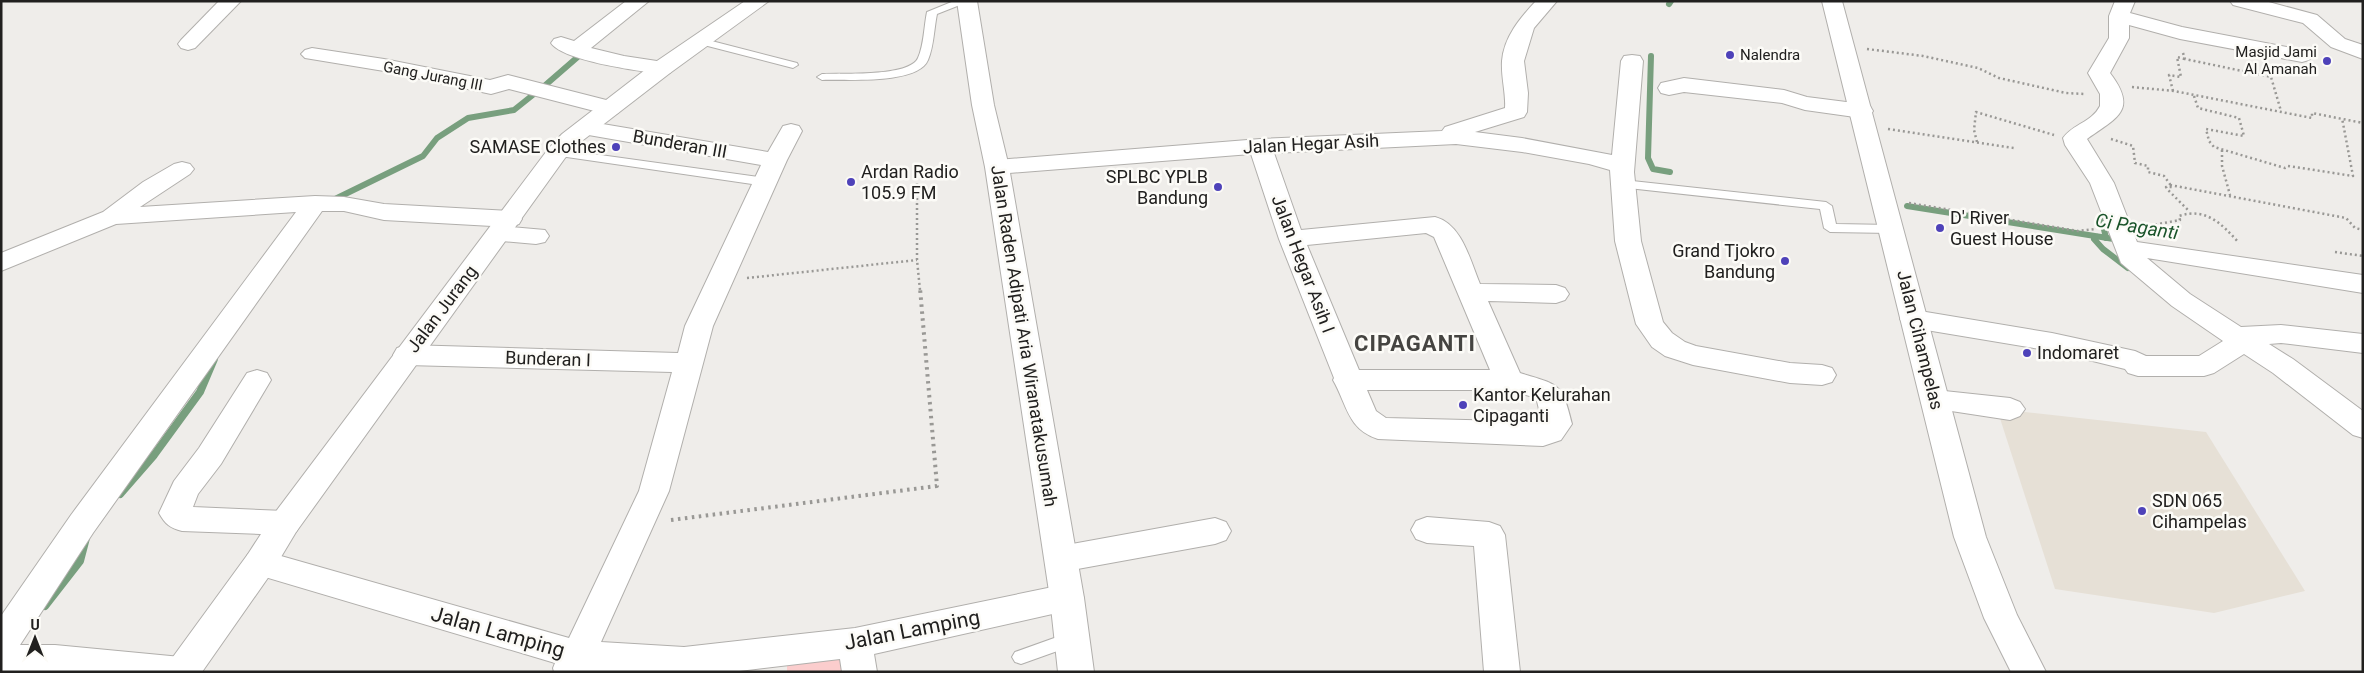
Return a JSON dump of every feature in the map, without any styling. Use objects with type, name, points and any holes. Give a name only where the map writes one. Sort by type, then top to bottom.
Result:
[{"type":"street","points":[[188,44],[232,1]]},
{"type":"street","points":[[639,1],[568,46],[631,64],[662,68]]},
{"type":"street","name":"Jalan Jurang","points":[[181,672],[260,563],[285,523],[557,153],[585,128],[662,68],[759,1]]},
{"type":"street","name":"Jalan Raden Adipati Aria Wiranatakusumah","points":[[966,1],[983,104],[997,167],[1061,559],[1076,672]]},
{"type":"street","points":[[1440,138],[1465,127],[1516,112],[1517,93],[1513,61],[1524,26],[1547,1]]},
{"type":"street","name":"Jalan Cihampelas","points":[[1832,1],[1864,118],[1970,537],[2001,618],[2029,672]]},
{"type":"street","points":[[2240,1],[2310,19],[2338,43],[2363,53]]},
{"type":"street","points":[[2302,56],[2180,33],[2122,9],[2119,38],[2099,73],[2109,85],[2114,97],[2113,106],[2096,125],[2080,132],[2075,138],[2077,145],[2102,183],[2126,246],[2181,300],[2239,342],[2283,366],[2363,428]]},
{"type":"street","points":[[2317,20],[2327,31],[2363,37]]},
{"type":"street","name":"Gang Jurang III","points":[[312,54],[491,87],[508,82],[610,108]]},
{"type":"street","points":[[1632,61],[1623,175],[1628,240],[1650,324],[1662,340],[1675,350],[1790,373],[1822,375]]},
{"type":"street","points":[[1669,88],[1684,85],[1784,97],[1864,118]]},
{"type":"street","name":"Bunderan III","points":[[585,128],[770,171]]},
{"type":"street","points":[[573,664],[654,491],[699,326],[770,171],[791,131]]},
{"type":"street","name":"Jalan Hegar Asih","points":[[997,167],[1260,146],[1456,137],[1522,144],[1592,157],[1623,175]]},
{"type":"street","name":"Jalan Hegar Asih I","points":[[1260,146],[1292,238],[1347,380],[1364,417],[1378,428],[1543,435],[1551,432],[1556,424],[1551,398],[1548,394],[1543,390],[1509,380]]},
{"type":"street","points":[[1,263],[112,217],[152,187],[182,169]]},
{"type":"street","points":[[1,645],[82,524],[315,203]]},
{"type":"street","points":[[112,217],[315,203],[344,204],[384,212],[505,226],[536,236]]},
{"type":"street","points":[[1292,238],[1434,226],[1445,233],[1469,292],[1509,380],[1347,380]]},
{"type":"street","points":[[2126,246],[2363,284]]},
{"type":"street","points":[[1469,292],[1556,294]]},
{"type":"street","points":[[1914,319],[2052,342],[2135,361],[2138,366],[2204,366],[2239,342],[2280,334],[2363,344]]},
{"type":"street","name":"Bunderan I","points":[[407,355],[688,363]]},
{"type":"street","points":[[257,380],[210,456],[186,489],[175,513],[182,519],[285,523]]},
{"type":"street","points":[[1934,400],[2010,409]]},
{"type":"street","points":[[1427,530],[1489,535],[1502,672]]},
{"type":"street","points":[[1061,559],[1215,531]]},
{"type":"street","name":"Jalan Lamping","points":[[260,563],[573,664],[857,657],[1067,598]]},
{"type":"street","points":[[1,660],[55,660],[181,672]]},
{"type":"lane","points":[[822,77],[900,74],[909,70],[922,60],[932,12],[966,1]]},
{"type":"lane","points":[[700,41],[793,66]]},
{"type":"lane","points":[[557,153],[770,171]]},
{"type":"lane","points":[[1623,175],[1826,206],[1830,228],[1891,229]]},
{"type":"lane","points":[[1021,657],[1072,639]]},
{"type":"path","points":[[2180,33],[2185,59]]},
{"type":"path","points":[[1844,46],[1923,56],[1978,68],[1999,78],[2066,93],[2092,95]]},
{"type":"path","points":[[2174,91],[2169,75],[2181,77],[2177,58],[2185,59],[2271,77],[2281,111]]},
{"type":"path","points":[[2149,88],[2174,91],[2312,118],[2312,113],[2363,122]]},
{"type":"path","points":[[2194,96],[2198,108],[2239,118],[2244,136],[2206,128],[2209,142],[2214,147],[2285,168],[2288,166],[2353,176],[2342,118]]},
{"type":"path","points":[[1977,142],[1974,130],[1976,112],[2057,136]]},
{"type":"path","points":[[1864,118],[2014,148]]},
{"type":"path","points":[[2118,141],[2133,146],[2133,153],[2136,154],[2135,163],[2148,166],[2148,172],[2164,176],[2170,185],[2346,218],[2355,228],[2363,230]]},
{"type":"path","points":[[2222,150],[2222,166],[2230,196]]},
{"type":"path","points":[[638,525],[937,486],[917,260],[917,183]]},
{"type":"path","points":[[2170,185],[2172,187],[2166,187],[2167,189],[2189,211]]},
{"type":"path","points":[[1884,200],[2078,230],[2090,230]]},
{"type":"path","points":[[2151,237],[2147,230],[2153,226],[2180,220],[2179,216],[2189,211],[2207,213],[2227,230],[2244,250]]},
{"type":"path","points":[[2335,252],[2363,256]]},
{"type":"path","points":[[720,281],[917,260]]},
{"type":"shaded area","name":"SDN 065 Cihampelas","points":[[1997,409],[2206,432],[2305,591],[2214,613],[2055,589]]},
{"type":"shaded area","points":[[846,657],[849,672],[787,672],[787,660]]},
{"type":"waterway","points":[[542,88],[580,55]]},
{"type":"waterway","name":"Ci Paganti","points":[[1651,56],[1648,158],[1653,169],[1670,172]]},
{"type":"waterway","points":[[333,200],[423,156],[437,138],[468,118],[514,110],[534,94]]},
{"type":"waterway","name":"Ci Paganti","points":[[1907,206],[2106,238]]},
{"type":"waterway","points":[[2104,209],[2103,225],[2106,238]]},
{"type":"waterway","points":[[2097,237],[2094,239],[2103,249],[2128,268]]},
{"type":"waterway","name":"Ci Paganti","points":[[2106,238],[2120,240]]},
{"type":"waterway","points":[[120,494],[154,455],[200,392],[214,359]]},
{"type":"waterway","points":[[45,606],[80,561],[86,538]]},
{"type":"place","name":"Nalendra","points":[[1730,55]]},
{"type":"place","name":"Masjid Jami Al Amanah","points":[[2327,61]]},
{"type":"place","name":"SAMASE Clothes","points":[[616,147]]},
{"type":"place","name":"Ardan Radio 105.9 FM","points":[[851,182]]},
{"type":"place","name":"SPLBC YPLB Bandung","points":[[1218,187]]},
{"type":"place","name":"D' River Guest House","points":[[1940,228]]},
{"type":"place","name":"Grand Tjokro Bandung","points":[[1785,261]]},
{"type":"place","name":"Indomaret","points":[[2027,353]]},
{"type":"place","name":"Kantor Kelurahan Cipaganti","points":[[1463,405]]},
{"type":"place","name":"SDN 065 Cihampelas","points":[[2142,511]]},
{"type":"district","name":"CIPAGANTI","points":[[1415,343]]}]
